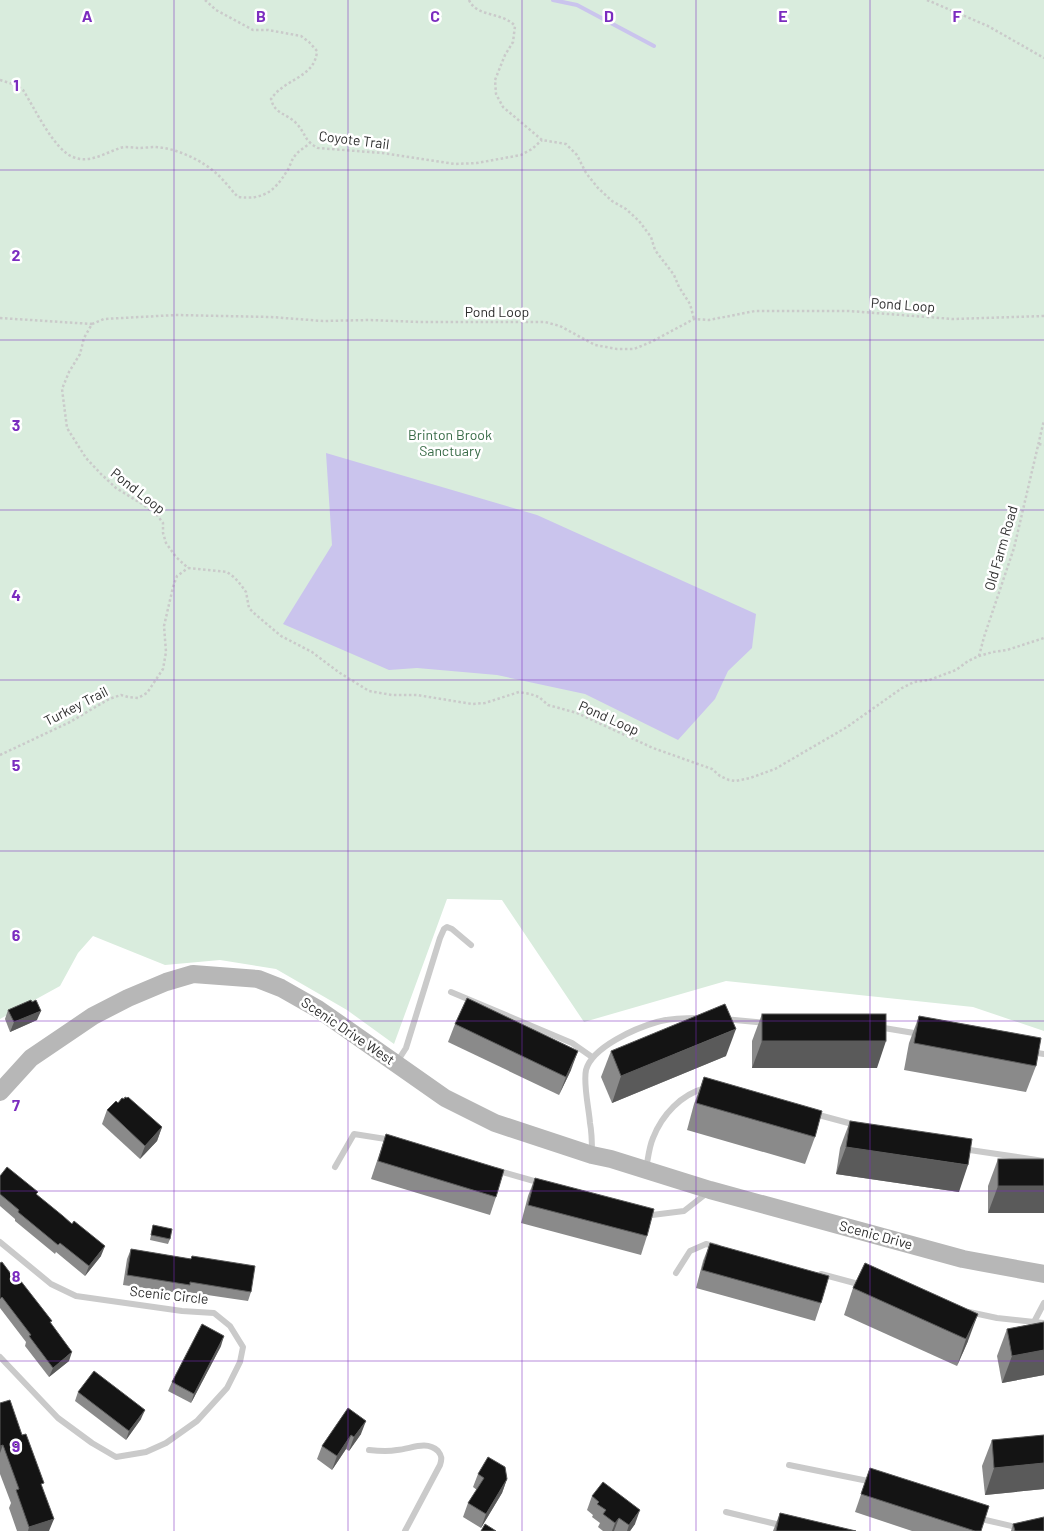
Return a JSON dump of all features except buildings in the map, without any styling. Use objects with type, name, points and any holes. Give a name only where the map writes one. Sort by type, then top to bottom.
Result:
[{"type":"street","name":"Scenic Drive West","points":[[0,1091],[31,1058],[93,1016],[128,998],[166,982],[193,974],[258,979],[280,988],[318,1009],[445,1098],[495,1123],[592,1155],[611,1159],[710,1190]]},
{"type":"street","name":"Scenic Drive","points":[[710,1190],[963,1258],[1044,1274]]},
{"type":"lane","points":[[396,1063],[406,1048],[444,930],[452,929],[471,946]]},
{"type":"lane","points":[[451,992],[572,1043],[592,1057]]},
{"type":"lane","points":[[592,1155],[585,1078],[586,1069],[592,1057],[620,1037],[656,1022],[670,1019],[707,1018]]},
{"type":"lane","points":[[717,1018],[772,1023]]},
{"type":"lane","points":[[874,1026],[931,1035]]},
{"type":"lane","points":[[1025,1050],[1044,1054]]},
{"type":"lane","points":[[646,1170],[652,1140],[666,1115],[683,1098],[705,1088],[711,1088]]},
{"type":"lane","points":[[804,1111],[867,1127]]},
{"type":"lane","points":[[334,1167],[354,1134],[400,1142]]},
{"type":"lane","points":[[957,1148],[1044,1161]]},
{"type":"lane","points":[[493,1169],[549,1186]]},
{"type":"lane","points":[[643,1212],[652,1215],[684,1211],[710,1190]]},
{"type":"lane","name":"Scenic Circle","points":[[0,1242],[51,1284],[76,1296],[182,1311],[214,1313],[230,1326],[243,1347],[240,1362],[227,1388],[197,1421],[166,1443],[146,1452],[116,1457],[92,1443],[58,1418],[0,1356]]},
{"type":"lane","points":[[676,1274],[690,1251],[706,1244],[727,1249]]},
{"type":"lane","points":[[813,1272],[869,1287]]},
{"type":"lane","points":[[1034,1322],[1044,1303]]},
{"type":"lane","points":[[960,1310],[997,1318],[1044,1323]]},
{"type":"lane","points":[[369,1450],[400,1450],[428,1445],[440,1454],[442,1459],[440,1465],[405,1531]]},
{"type":"lane","points":[[789,1465],[877,1483]]},
{"type":"lane","points":[[726,1512],[787,1527]]},
{"type":"lane","points":[[968,1514],[1016,1528],[1025,1528]]},
{"type":"path","points":[[204,0],[216,10],[253,30],[268,30],[301,36],[317,51],[316,61],[310,69],[277,91],[271,99],[277,111],[297,124],[310,144]]},
{"type":"path","points":[[469,0],[476,9],[501,16],[515,26],[513,42],[505,55],[495,80],[496,94],[503,107],[542,140],[566,144],[577,155],[586,173],[598,188],[612,202],[626,210],[639,221],[651,237],[655,250],[674,275],[678,287],[690,304],[694,319]]},
{"type":"path","points":[[928,0],[988,26],[1044,58]]},
{"type":"path","name":"Coyote Trail","points":[[0,80],[16,85],[23,90],[56,143],[72,157],[83,160],[122,147],[154,147],[173,151],[198,161],[218,174],[238,197],[252,199],[265,195],[275,188],[294,156],[310,144],[318,148],[382,153],[455,164],[477,163],[521,155],[532,150],[542,140]]},
{"type":"path","name":"Pond Loop","points":[[1044,316],[953,319],[849,311],[755,311],[709,320],[694,319],[652,342],[634,348],[616,349],[594,345],[560,326],[545,322],[322,321],[271,317],[176,315],[104,319],[92,324],[62,390],[67,428],[86,458],[116,488],[157,515],[163,523],[166,543],[176,557],[188,568],[227,572],[235,578],[246,592],[249,608],[281,636],[312,652],[369,691],[392,695],[417,695],[472,704],[485,703],[519,692],[530,694],[539,697],[548,705],[578,713],[653,748],[712,769],[720,776],[736,780],[750,778],[775,770],[847,727],[902,688],[914,682],[930,680],[956,670],[979,656],[1007,650],[1044,638]]},
{"type":"path","points":[[0,318],[92,324]]},
{"type":"path","name":"Old Farm Road","points":[[979,656],[1014,548],[1044,420]]},
{"type":"path","points":[[1039,444],[1044,445]]},
{"type":"path","name":"Turkey Trail","points":[[0,755],[70,722],[109,699],[121,695],[138,698],[147,693],[163,669],[166,652],[164,626],[173,587],[177,576],[188,568]]},
{"type":"green space","name":"Brinton Brook Sanctuary","points":[[0,0],[1044,0],[1044,1031],[973,1007],[726,981],[584,1022],[502,900],[447,899],[394,1044],[347,1010],[276,969],[220,960],[165,965],[93,936],[78,953],[60,986],[0,1019]]},
{"type":"shaded area","points":[[326,453],[537,515],[756,614],[752,648],[728,671],[715,699],[678,740],[585,694],[497,675],[417,668],[389,670],[283,624],[332,545]]},
{"type":"waterway","points":[[553,0],[577,5],[654,46]]}]
